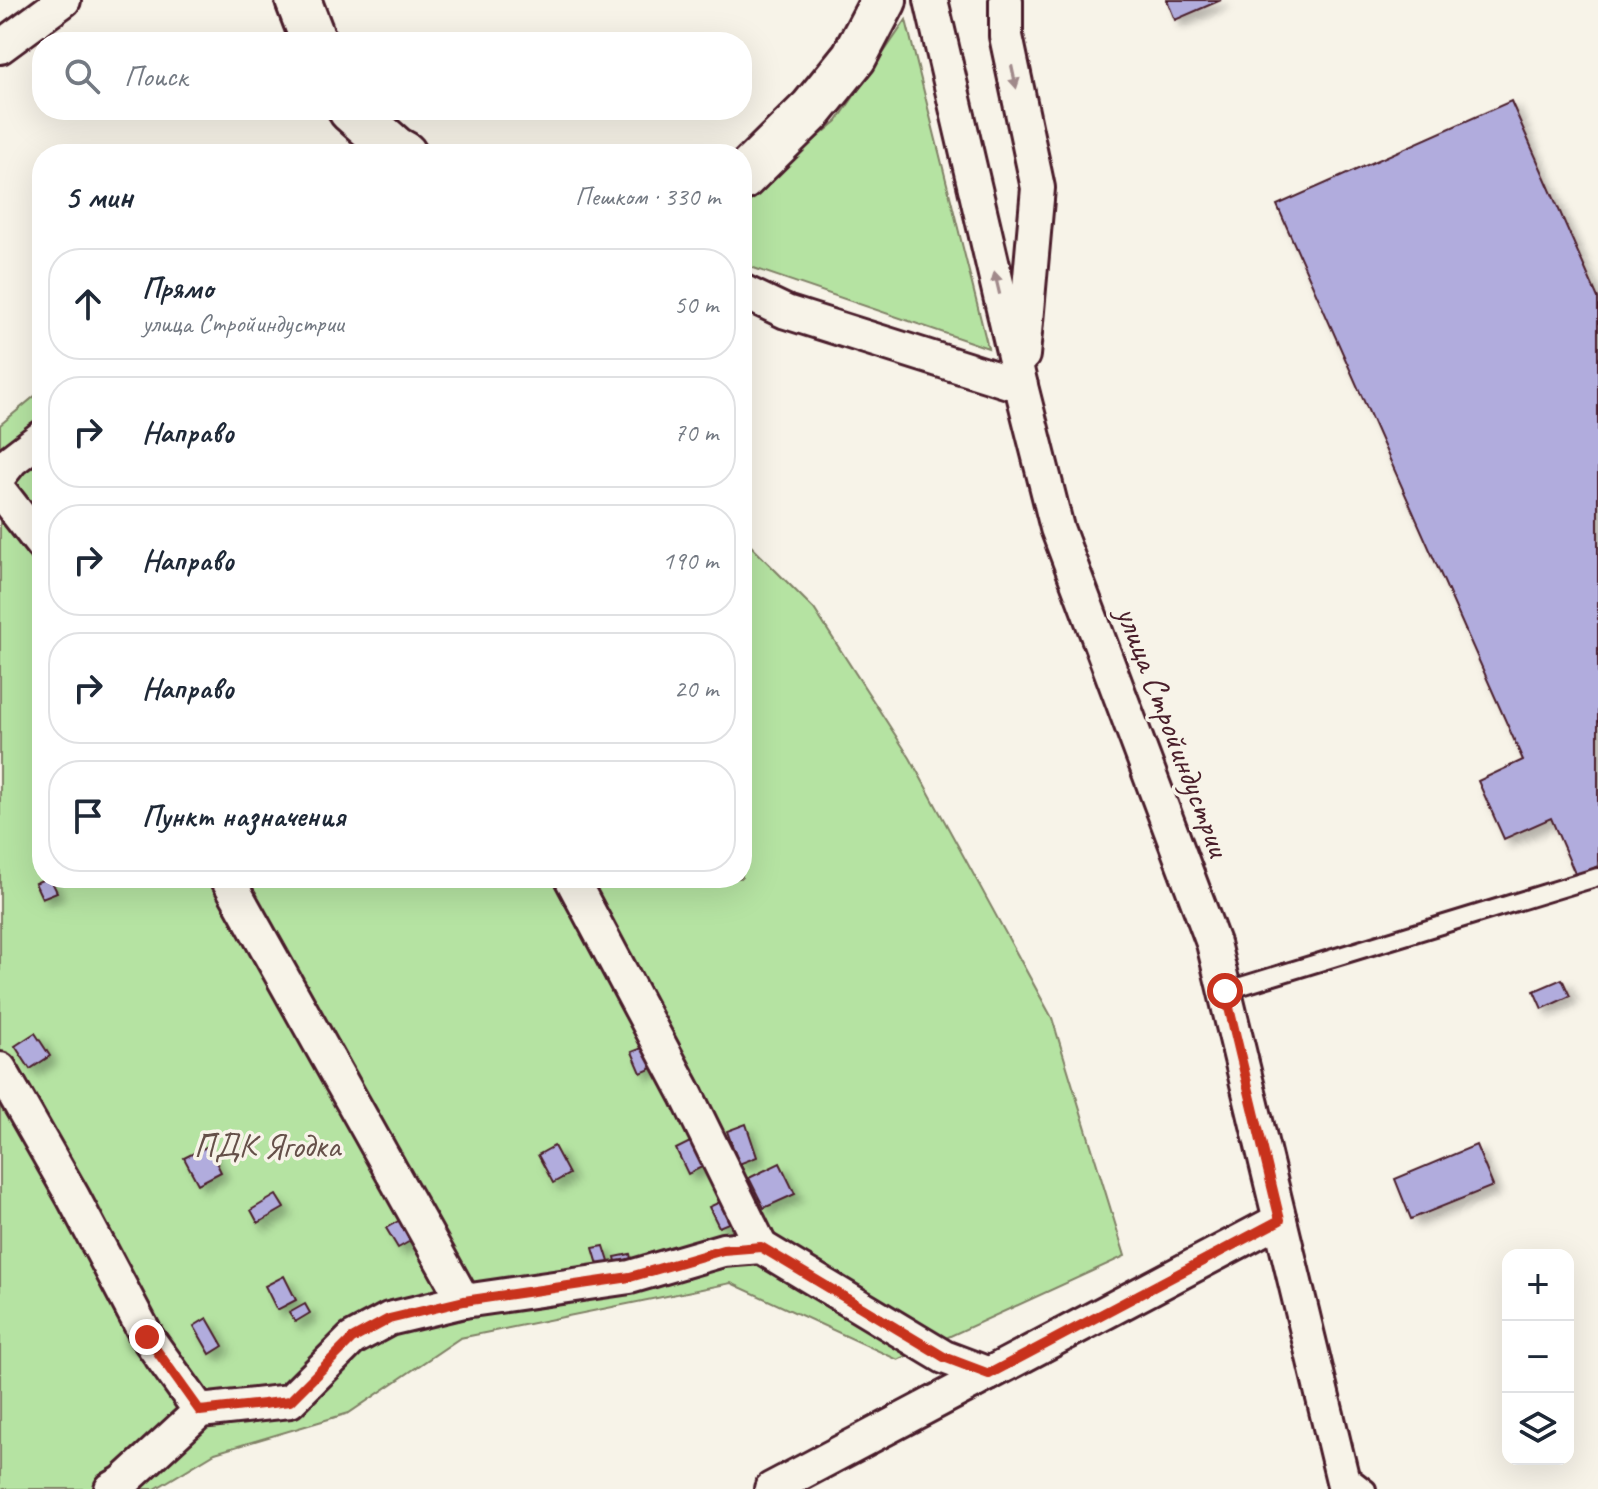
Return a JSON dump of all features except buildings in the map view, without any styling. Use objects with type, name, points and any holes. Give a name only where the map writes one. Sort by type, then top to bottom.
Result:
[{"type":"street","points":[[0,47],[64,0]]},
{"type":"street","points":[[298,0],[310,32]]},
{"type":"street","points":[[752,168],[812,109],[854,57],[884,0]]},
{"type":"street","name":"улица Стройиндустрии","points":[[931,0],[1057,528],[1213,943],[1342,1478]]},
{"type":"street","points":[[752,296],[786,312],[1021,386],[1038,188],[1006,36],[1006,0]]},
{"type":"street","points":[[362,120],[389,144]]},
{"type":"street","points":[[0,475],[12,460],[32,445]]},
{"type":"street","points":[[0,491],[32,532]]},
{"type":"street","points":[[233,888],[464,1301]]},
{"type":"street","points":[[576,888],[686,1094],[761,1247],[944,1357],[989,1374]]},
{"type":"street","points":[[0,1069],[73,1197],[147,1337],[200,1411]]},
{"type":"street","points":[[771,1489],[1280,1220]]},
{"type":"street","points":[[111,1489],[123,1482],[200,1411],[290,1401],[352,1339],[389,1319],[464,1301],[630,1277],[723,1250],[761,1247]]},
{"type":"lane","points":[[1225,991],[1598,877]]},
{"type":"lane","points":[[1342,1478],[1367,1489]]},
{"type":"green space","points":[[906,20],[988,348],[752,267],[752,193],[837,121]]},
{"type":"green space","name":"ПДК Ягодка","points":[[32,398],[32,888],[752,888],[752,547],[814,609],[910,758],[1052,1018],[1125,1256],[898,1360],[731,1283],[460,1338],[349,1413],[215,1453],[155,1489],[0,1489],[0,425]]},
{"type":"route","points":[[147,1337],[200,1411],[290,1401],[352,1339],[389,1319],[464,1301],[630,1277],[723,1250],[761,1247],[944,1357],[989,1374],[1280,1220],[1225,991]]}]
